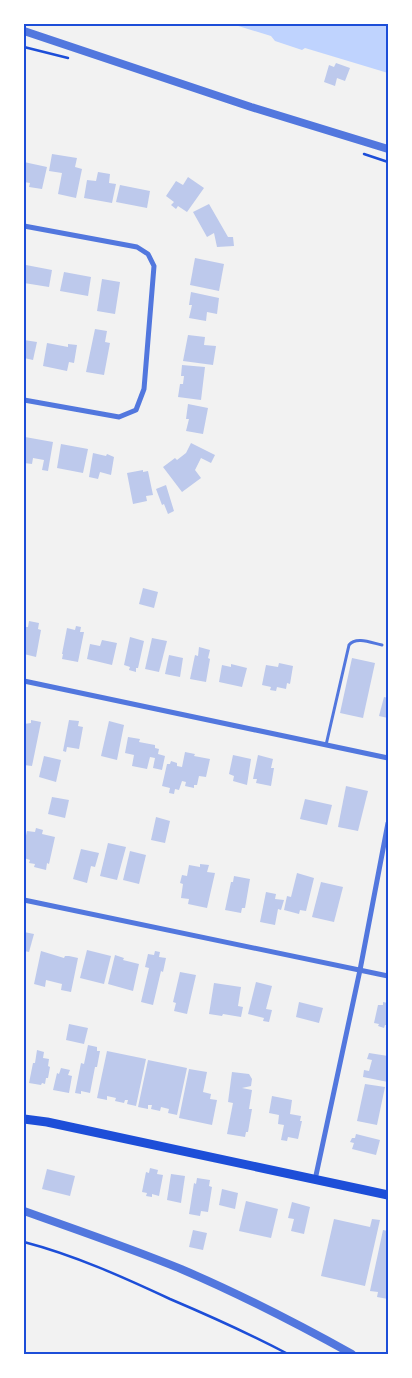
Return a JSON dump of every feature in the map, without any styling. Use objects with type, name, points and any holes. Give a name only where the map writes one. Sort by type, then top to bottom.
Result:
[{"type":"main road","points":[[24,1119],[47,1122],[388,1195]]},
{"type":"street","points":[[24,31],[234,101],[388,149]]},
{"type":"street","points":[[24,226],[137,247],[148,254],[154,266],[144,389],[136,410],[119,417],[24,400]]},
{"type":"street","points":[[24,681],[388,758]]},
{"type":"street","points":[[315,1180],[360,970],[388,823]]},
{"type":"street","points":[[24,900],[388,976]]},
{"type":"street","points":[[24,1211],[106,1240],[182,1270],[258,1305],[352,1354]]},
{"type":"lane","points":[[326,745],[349,645],[357,640],[382,645]]},
{"type":"path","points":[[24,1242],[144,1286],[288,1354]]},
{"type":"water","points":[[232,24],[388,24],[388,73],[305,48],[302,50],[275,41],[271,36]]},
{"type":"building","points":[[336,63],[350,68],[345,81],[337,78],[335,86],[324,82],[329,65],[334,67]]},
{"type":"building","points":[[52,154],[77,158],[75,167],[82,169],[76,198],[58,194],[62,173],[49,171]]},
{"type":"building","points":[[24,162],[47,167],[42,189],[29,187],[30,183],[24,182]]},
{"type":"building","points":[[98,172],[110,174],[109,183],[116,184],[112,203],[84,198],[87,180],[96,181]]},
{"type":"building","points":[[188,177],[204,188],[187,212],[178,206],[176,209],[171,205],[174,202],[166,196],[176,181],[183,185]]},
{"type":"building","points":[[120,185],[150,191],[147,208],[116,202]]},
{"type":"building","points":[[209,204],[228,237],[233,237],[234,246],[217,247],[214,233],[207,237],[193,212]]},
{"type":"building","points":[[195,258],[224,264],[219,291],[190,285]]},
{"type":"building","points":[[26,265],[52,270],[49,287],[24,283]]},
{"type":"building","points":[[64,272],[91,277],[88,296],[60,291]]},
{"type":"building","points":[[102,279],[120,282],[115,314],[97,311]]},
{"type":"building","points":[[191,292],[219,298],[217,314],[207,312],[206,321],[189,318],[192,305],[189,305]]},
{"type":"building","points":[[95,329],[107,331],[105,342],[110,343],[104,375],[86,372]]},
{"type":"building","points":[[188,335],[205,337],[204,345],[216,346],[213,365],[183,361]]},
{"type":"building","points":[[24,340],[37,342],[33,360],[24,358]]},
{"type":"building","points":[[47,343],[68,347],[68,344],[77,345],[74,363],[69,362],[67,371],[43,366]]},
{"type":"building","points":[[182,365],[205,367],[201,400],[178,397],[180,384],[183,384],[184,376],[181,376]]},
{"type":"building","points":[[188,404],[208,408],[203,434],[186,431],[189,419],[186,419]]},
{"type":"building","points":[[25,437],[53,442],[48,471],[42,470],[44,460],[33,458],[32,464],[24,463]]},
{"type":"building","points":[[191,443],[215,455],[211,463],[201,458],[195,470],[201,478],[182,492],[163,467],[186,453]]},
{"type":"building","points":[[61,444],[88,449],[83,473],[57,468]]},
{"type":"building","points":[[93,453],[106,456],[107,454],[114,457],[111,475],[100,472],[98,479],[89,477]]},
{"type":"building","points":[[143,470],[143,472],[148,471],[153,495],[146,496],[147,501],[133,504],[127,473]]},
{"type":"building","points":[[166,485],[174,511],[168,514],[164,504],[162,505],[156,489]]},
{"type":"building","points":[[143,588],[158,592],[154,608],[139,604]]},
{"type":"building","points":[[29,621],[39,623],[38,629],[41,630],[36,657],[24,654],[24,637]]},
{"type":"building","points":[[76,626],[81,627],[80,632],[84,632],[78,662],[62,659],[67,628],[75,630]]},
{"type":"building","points":[[130,637],[144,641],[136,672],[129,670],[130,667],[124,665]]},
{"type":"building","points":[[152,638],[167,641],[159,672],[145,669]]},
{"type":"building","points":[[102,640],[117,643],[112,665],[87,659],[90,644],[100,646]]},
{"type":"building","points":[[199,647],[210,650],[206,682],[190,679],[195,655],[198,656]]},
{"type":"building","points":[[169,655],[183,658],[180,677],[165,674]]},
{"type":"building","points":[[352,658],[375,663],[363,718],[340,713]]},
{"type":"building","points":[[279,663],[293,666],[290,684],[287,683],[286,689],[277,687],[276,691],[270,690],[271,687],[262,685],[266,665],[278,667]]},
{"type":"building","points":[[231,664],[247,668],[242,687],[219,682],[222,665],[231,667]]},
{"type":"building","points":[[384,697],[388,698],[388,718],[379,716]]},
{"type":"building","points":[[31,720],[41,722],[32,766],[24,765],[24,724],[31,723]]},
{"type":"building","points":[[69,720],[79,721],[78,726],[83,727],[79,749],[67,747],[66,752],[63,751]]},
{"type":"building","points":[[109,721],[124,725],[117,760],[101,756]]},
{"type":"building","points":[[128,737],[140,739],[139,742],[155,745],[155,748],[159,749],[158,754],[165,756],[162,770],[153,768],[155,758],[150,757],[147,769],[132,766],[134,755],[125,753]]},
{"type":"building","points":[[185,752],[210,759],[206,777],[199,776],[197,785],[194,785],[194,788],[185,786],[186,782],[182,781],[179,790],[175,789],[174,794],[169,793],[170,788],[162,786],[167,764],[170,764],[171,761],[177,763],[177,766],[182,767]]},
{"type":"building","points":[[233,755],[251,759],[247,785],[233,781],[234,776],[229,774]]},
{"type":"building","points":[[258,755],[273,759],[271,768],[274,768],[271,786],[256,783],[257,779],[253,779]]},
{"type":"building","points":[[44,756],[61,760],[56,782],[39,777]]},
{"type":"building","points":[[346,786],[368,791],[358,831],[338,827]]},
{"type":"building","points":[[52,797],[69,800],[65,818],[48,814]]},
{"type":"building","points":[[305,799],[332,805],[327,825],[300,819]]},
{"type":"building","points":[[156,817],[170,821],[165,843],[151,840]]},
{"type":"building","points":[[36,828],[43,830],[42,834],[55,837],[46,870],[34,867],[35,864],[29,863],[30,860],[24,858],[27,831],[35,832]]},
{"type":"building","points":[[108,843],[126,847],[117,880],[100,876]]},
{"type":"building","points":[[81,849],[99,853],[95,867],[91,866],[87,883],[73,879]]},
{"type":"building","points":[[130,851],[146,855],[139,884],[123,880]]},
{"type":"building","points":[[200,864],[209,865],[207,872],[215,873],[207,908],[188,904],[189,899],[181,898],[183,884],[180,883],[182,875],[187,876],[189,865],[200,867]]},
{"type":"building","points":[[297,873],[314,878],[306,911],[300,910],[299,914],[284,910],[287,896],[291,897]]},
{"type":"building","points":[[234,876],[250,879],[245,908],[242,908],[241,913],[225,910]]},
{"type":"building","points":[[321,882],[343,887],[334,922],[312,917]]},
{"type":"building","points":[[266,892],[276,894],[275,899],[284,900],[281,910],[278,909],[275,925],[260,922]]},
{"type":"building","points":[[24,932],[34,934],[29,952],[24,951]]},
{"type":"building","points":[[87,950],[111,956],[104,984],[80,978]]},
{"type":"building","points":[[41,951],[64,958],[69,956],[78,958],[71,992],[61,990],[62,984],[46,980],[45,987],[34,984]]},
{"type":"building","points":[[155,951],[160,952],[159,957],[166,958],[153,1005],[141,1002],[149,968],[145,967],[148,954],[154,955]]},
{"type":"building","points":[[115,955],[124,958],[123,960],[139,964],[133,991],[108,984]]},
{"type":"building","points":[[180,972],[196,975],[187,1014],[174,1011],[176,1003],[173,1002]]},
{"type":"building","points":[[256,982],[272,986],[266,1009],[272,1010],[269,1022],[263,1021],[264,1018],[248,1014]]},
{"type":"building","points":[[214,983],[241,987],[238,1006],[243,1007],[241,1017],[209,1014]]},
{"type":"building","points":[[299,1002],[323,1008],[319,1023],[296,1017]]},
{"type":"building","points":[[383,1002],[388,1003],[388,1025],[385,1025],[384,1028],[374,1023],[378,1005],[383,1005]]},
{"type":"building","points":[[69,1024],[88,1028],[84,1044],[66,1040]]},
{"type":"building","points":[[88,1045],[97,1047],[97,1051],[100,1051],[90,1093],[81,1091],[81,1094],[75,1093],[81,1063],[84,1064]]},
{"type":"building","points":[[37,1050],[44,1052],[43,1058],[49,1059],[48,1066],[50,1067],[45,1084],[42,1083],[41,1085],[29,1083]]},
{"type":"building","points":[[107,1051],[146,1059],[136,1106],[127,1104],[128,1100],[125,1100],[124,1103],[115,1101],[116,1098],[107,1096],[107,1100],[97,1098]]},
{"type":"building","points":[[369,1053],[388,1056],[388,1082],[363,1077],[364,1070],[369,1071],[372,1060],[367,1059]]},
{"type":"building","points":[[148,1060],[187,1068],[177,1115],[168,1113],[169,1109],[161,1107],[160,1111],[151,1109],[152,1105],[148,1105],[148,1109],[138,1107]]},
{"type":"building","points":[[61,1068],[70,1070],[68,1075],[72,1076],[69,1093],[53,1090],[57,1073],[59,1074]]},
{"type":"building","points":[[189,1069],[207,1072],[203,1092],[211,1094],[210,1099],[217,1100],[212,1125],[179,1118]]},
{"type":"building","points":[[232,1072],[249,1074],[252,1079],[251,1086],[242,1088],[252,1090],[249,1109],[252,1109],[248,1132],[246,1132],[245,1137],[227,1134],[233,1103],[228,1102]]},
{"type":"building","points":[[365,1084],[385,1087],[377,1125],[357,1121]]},
{"type":"building","points":[[272,1096],[292,1100],[290,1114],[301,1116],[300,1121],[302,1121],[298,1139],[288,1137],[287,1141],[281,1140],[284,1125],[278,1124],[279,1115],[269,1113]]},
{"type":"building","points":[[356,1134],[380,1140],[376,1155],[352,1149],[354,1143],[350,1142],[352,1138],[355,1138]]},
{"type":"building","points":[[150,1168],[158,1170],[157,1174],[163,1175],[159,1196],[152,1194],[152,1197],[146,1196],[147,1193],[142,1192],[146,1172],[149,1173]]},
{"type":"building","points":[[47,1169],[75,1176],[70,1196],[42,1189]]},
{"type":"building","points":[[171,1174],[185,1176],[181,1203],[167,1200]]},
{"type":"building","points":[[197,1178],[210,1180],[209,1186],[212,1187],[208,1212],[201,1211],[200,1216],[189,1214],[194,1183],[196,1184]]},
{"type":"building","points":[[222,1189],[238,1193],[235,1209],[219,1205]]},
{"type":"building","points":[[246,1201],[278,1209],[271,1238],[239,1231]]},
{"type":"building","points":[[292,1202],[310,1207],[304,1234],[291,1231],[294,1219],[288,1218]]},
{"type":"building","points":[[334,1219],[370,1227],[372,1219],[380,1220],[365,1286],[321,1276]]},
{"type":"building","points":[[193,1230],[207,1233],[203,1250],[189,1247]]},
{"type":"building","points":[[383,1230],[388,1231],[388,1299],[377,1297],[378,1292],[370,1291]]}]
